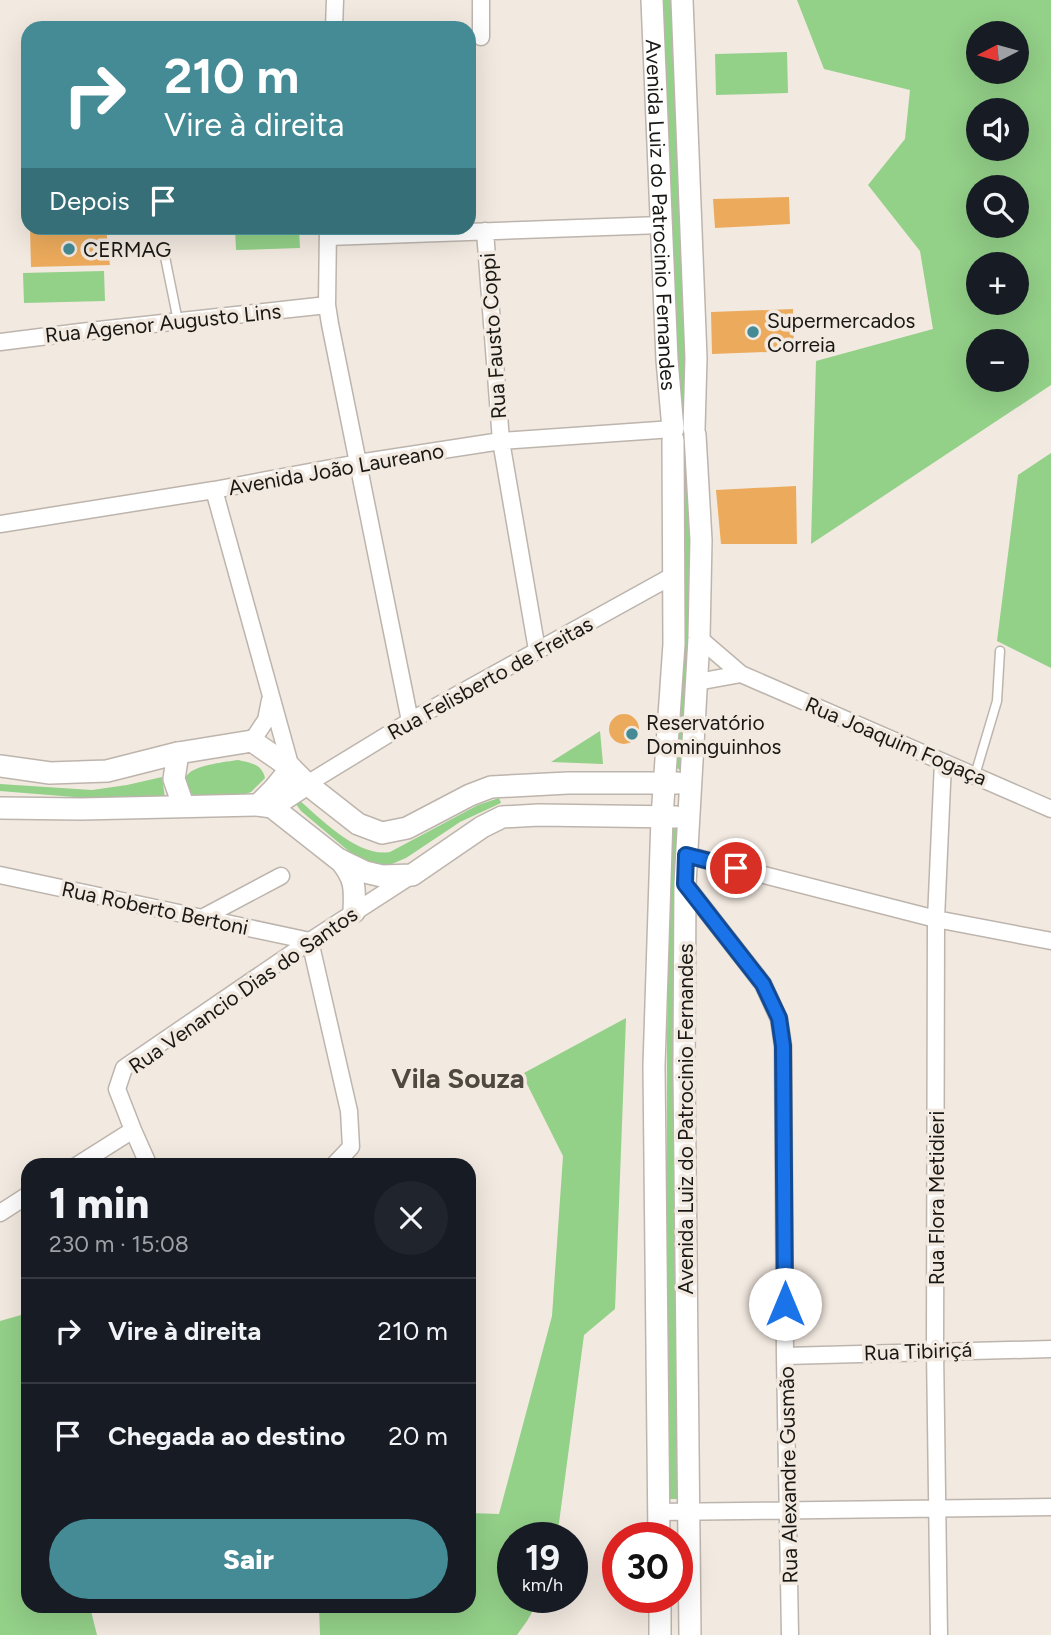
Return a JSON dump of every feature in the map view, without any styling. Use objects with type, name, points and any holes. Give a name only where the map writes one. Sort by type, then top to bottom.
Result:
[{"type":"main road","name":"Avenida Luiz do Patrocinio Fernandes","points":[[652,0],[667,360],[684,434],[701,540],[697,682],[685,884],[684,1083],[690,1635]]},
{"type":"main road","name":"Avenida Luiz do Patrocinio Fernandes","points":[[658,1522],[653,1066],[662,817],[674,644],[674,575],[684,434],[696,358],[682,0]]},
{"type":"main road","points":[[0,766],[50,773],[107,771],[177,753],[252,741],[290,768],[358,824],[382,832],[407,828],[491,787],[568,783],[690,783]]},
{"type":"main road","points":[[177,753],[174,779],[183,806]]},
{"type":"main road","points":[[265,806],[290,768]]},
{"type":"main road","points":[[568,783],[569,815]]},
{"type":"main road","points":[[0,808],[265,806],[307,784]]},
{"type":"main road","points":[[265,806],[338,859],[365,872],[382,876],[412,874],[482,827],[502,817],[688,817]]},
{"type":"main road","points":[[338,859],[349,871],[355,885],[354,912]]},
{"type":"main road","points":[[660,1613],[660,1635]]},
{"type":"street","points":[[334,21],[335,0]]},
{"type":"street","points":[[481,0],[481,37]]},
{"type":"street","points":[[476,231],[662,225]]},
{"type":"street","name":"Rua Fausto Coppi","points":[[485,231],[501,441],[537,650]]},
{"type":"street","points":[[328,235],[327,305],[410,721]]},
{"type":"street","name":"Rua Agenor Augusto Lins","points":[[0,342],[327,305]]},
{"type":"street","name":"Avenida João Laureano","points":[[0,524],[501,441],[684,434]]},
{"type":"street","points":[[214,490],[290,768]]},
{"type":"street","name":"Rua Felisberto de Freitas","points":[[307,784],[410,721],[674,575]]},
{"type":"street","name":"Rua Joaquim Fogaça","points":[[699,638],[741,674],[1051,809]]},
{"type":"street","points":[[697,682],[741,674]]},
{"type":"street","points":[[252,741],[266,720],[271,698]]},
{"type":"street","name":"Rua Flora Metidieri","points":[[939,1635],[936,919],[943,762]]},
{"type":"street","points":[[686,855],[936,919],[1051,941]]},
{"type":"street","name":"Rua Venancio Dias do Santos","points":[[145,1158],[117,1089],[124,1068],[412,874]]},
{"type":"street","name":"Rua Roberto Bertoni","points":[[0,875],[310,941]]},
{"type":"street","points":[[202,918],[281,876]]},
{"type":"street","name":"Rua Alexandre Gusmão","points":[[685,884],[763,984],[779,1018],[783,1046],[790,1635]]},
{"type":"street","points":[[310,941],[349,1111],[351,1147],[341,1158]]},
{"type":"street","points":[[89,1158],[133,1130]]},
{"type":"street","points":[[0,1213],[21,1200]]},
{"type":"street","name":"Rua Tibiriçá","points":[[785,1356],[1051,1349]]},
{"type":"street","points":[[658,1512],[1051,1507]]},
{"type":"lane","points":[[163,247],[178,321]]},
{"type":"lane","points":[[975,775],[997,701],[1000,651]]},
{"type":"green space","points":[[662,0],[671,0],[673,29],[687,410],[684,414],[680,411]]},
{"type":"green space","points":[[797,0],[1051,0],[1051,385],[811,544],[816,361],[933,329],[920,251],[868,185],[905,139],[910,90],[824,69]]},
{"type":"green space","points":[[787,52],[788,93],[716,95],[715,54]]},
{"type":"green space","points":[[235,235],[299,235],[300,248],[236,250]]},
{"type":"green space","points":[[104,271],[105,301],[24,303],[23,273]]},
{"type":"green space","points":[[681,451],[687,451],[694,545],[681,770],[676,765]]},
{"type":"green space","points":[[1051,453],[1051,668],[997,641],[1018,475]]},
{"type":"green space","points":[[600,731],[603,764],[551,762]]},
{"type":"green space","points":[[238,760],[255,765],[264,773],[265,778],[251,792],[237,797],[194,796],[186,786],[185,779],[198,768]]},
{"type":"green space","points":[[162,777],[165,798],[74,797],[0,791],[0,784],[92,790]]},
{"type":"green space","points":[[499,798],[501,803],[460,822],[406,858],[380,869],[364,864],[296,804],[299,800],[353,843],[378,852],[390,852],[478,805]]},
{"type":"green space","points":[[671,821],[684,822],[682,1499],[667,1499],[667,1037]]},
{"type":"green space","points":[[626,1018],[615,1309],[584,1335],[559,1522],[497,1522],[497,1613],[532,1613],[517,1635],[320,1635],[319,1613],[476,1613],[476,1513],[499,1514],[552,1316],[563,1156],[522,1074]]},
{"type":"green space","points":[[21,1315],[21,1613],[92,1613],[97,1635],[0,1635],[0,1321]]},
{"type":"building","points":[[789,197],[790,224],[715,228],[713,199]]},
{"type":"building","name":"CERMAG","points":[[30,235],[107,235],[110,265],[31,267]]},
{"type":"building","name":"Supermercados Correia","points":[[793,309],[794,351],[712,354],[711,312]]},
{"type":"building","points":[[796,486],[797,544],[721,544],[716,490]]},
{"type":"building","points":[[624,714],[630,715],[638,723],[638,735],[630,743],[624,744],[618,743],[610,735],[609,729],[610,723],[618,715]]},
{"type":"place","name":"CERMAG","points":[[69,249]]},
{"type":"place","name":"Supermercados Correia","points":[[753,332]]},
{"type":"place","name":"Reservatório Dominguinhos","points":[[632,734]]},
{"type":"district","name":"Vila Souza","points":[[458,1078]]},
{"type":"route","points":[[736,868],[686,855],[685,884],[763,984],[779,1018],[783,1046],[785,1304]]}]
